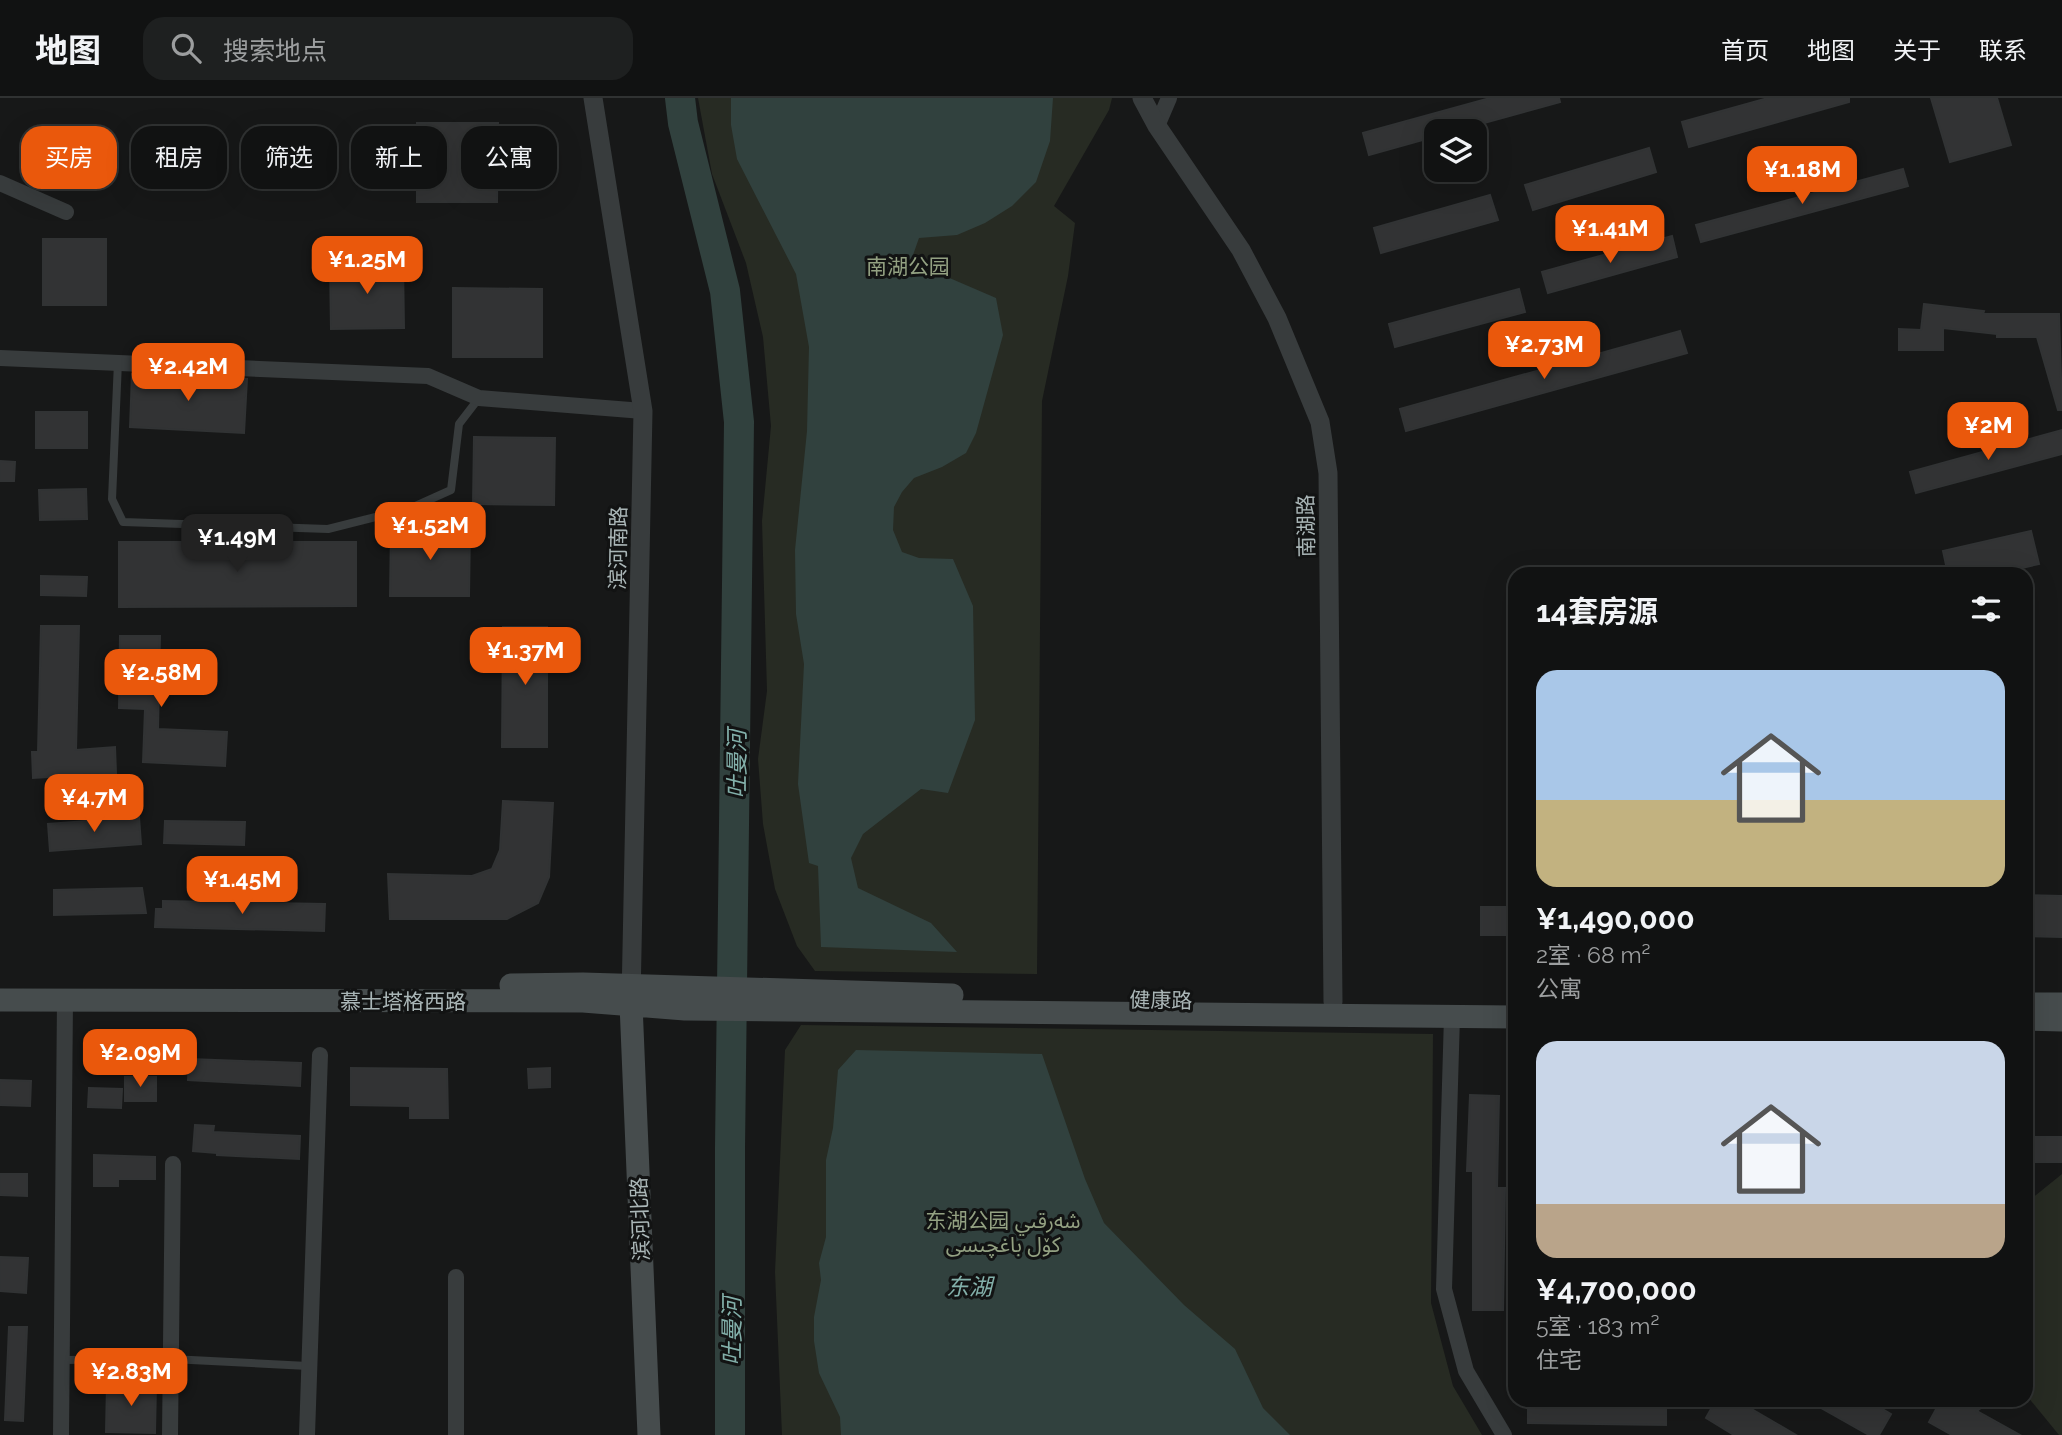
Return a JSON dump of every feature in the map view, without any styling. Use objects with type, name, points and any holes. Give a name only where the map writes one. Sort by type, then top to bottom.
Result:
[{"type":"main road","name":"慕士塔格西路","points":[[0,985],[631,994],[684,999],[806,999]]},
{"type":"main road","name":"慕士塔格西路","points":[[0,1000],[583,1001],[631,994]]},
{"type":"main road","name":"滨河北路","points":[[631,994],[649,1435]]},
{"type":"main road","name":"健康路","points":[[806,999],[1034,998],[1508,1003]]},
{"type":"main road","name":"健康路","points":[[806,999],[1508,1017]]},
{"type":"main road","points":[[2033,1004],[2062,1004]]},
{"type":"main road","points":[[2033,1020],[2062,1020]]},
{"type":"street","name":"滨河南路","points":[[593,98],[643,411],[631,994]]},
{"type":"street","name":"南湖路","points":[[1142,98],[1157,126],[1241,250],[1277,318],[1320,422],[1328,473],[1333,1002]]},
{"type":"street","points":[[1157,126],[1169,98]]},
{"type":"street","points":[[0,183],[66,212]]},
{"type":"street","points":[[0,358],[428,376],[479,398],[643,411]]},
{"type":"street","points":[[61,1435],[65,1001]]},
{"type":"street","points":[[1452,1016],[1444,1289],[1466,1371],[1504,1435]]},
{"type":"street","points":[[307,1435],[320,1055]]},
{"type":"street","points":[[170,1435],[173,1164]]},
{"type":"street","points":[[456,1277],[456,1435]]},
{"type":"lane","points":[[118,362],[112,499],[123,522],[328,529],[411,509],[451,490],[459,424],[479,398]]},
{"type":"lane","points":[[61,1360],[171,1359],[308,1366]]},
{"type":"green space","name":"南湖公园","points":[[698,98],[1112,98],[1109,110],[1054,206],[1075,223],[1068,276],[1042,401],[1037,974],[815,971],[797,946],[775,889],[763,824],[758,759],[767,691],[762,521],[771,426],[763,337],[746,263],[712,174]]},
{"type":"green space","name":"东湖公园 شەرقىي كۆل باغچىسى","points":[[801,1025],[1433,1034],[1431,1303],[1453,1386],[1482,1435],[782,1435],[775,1272],[785,1050]]},
{"type":"green space","points":[[2062,1174],[2062,1435],[2059,1435],[2033,1403],[2033,1197]]},
{"type":"water","points":[[731,98],[1053,98],[1050,141],[1036,182],[1012,206],[985,223],[957,235],[919,238],[913,255],[924,267],[996,298],[1003,335],[976,433],[966,453],[942,467],[914,478],[894,507],[893,530],[902,552],[919,558],[953,559],[973,606],[975,720],[948,793],[921,789],[863,834],[851,858],[858,888],[931,923],[957,952],[821,947],[818,866],[809,863],[798,784],[804,664],[796,614],[795,550],[807,431],[809,347],[796,274],[737,159],[731,125]]},
{"type":"water","name":"东湖","points":[[856,1050],[1042,1054],[1085,1179],[1104,1223],[1184,1305],[1235,1349],[1263,1408],[1290,1435],[841,1435],[840,1417],[819,1373],[814,1341],[814,1317],[821,1280],[819,1263],[826,1237],[826,1160],[833,1128],[838,1070]]},
{"type":"building","points":[[1490,98],[1559,98],[1560,102],[1487,122],[1487,119],[1424,119],[1424,140],[1369,155],[1363,133]]},
{"type":"building","points":[[1768,98],[1849,98],[1849,102],[1689,147],[1682,122]]},
{"type":"building","points":[[1931,98],[1997,98],[2011,145],[1950,162]]},
{"type":"building","points":[[417,123],[498,123],[498,126],[461,126],[461,189],[497,189],[497,202],[417,202],[417,189],[447,189],[447,126],[417,126]]},
{"type":"building","points":[[1649,148],[1656,172],[1533,210],[1525,185]]},
{"type":"building","points":[[1903,169],[1908,186],[1701,242],[1696,225]]},
{"type":"building","points":[[1490,195],[1498,220],[1381,253],[1374,228]]},
{"type":"building","points":[[1672,236],[1677,257],[1548,293],[1542,272]]},
{"type":"building","points":[[43,239],[106,239],[106,305],[43,305]]},
{"type":"building","points":[[403,263],[404,328],[331,329],[330,264]]},
{"type":"building","points":[[453,288],[542,289],[542,357],[453,357]]},
{"type":"building","points":[[1519,289],[1525,312],[1395,347],[1389,324]]},
{"type":"building","points":[[1924,304],[1984,311],[1983,314],[2059,314],[2062,410],[2058,410],[2037,337],[1997,337],[1997,334],[1943,328],[1943,350],[1899,350],[1899,329],[1921,330]]},
{"type":"building","points":[[1680,331],[1687,353],[1406,431],[1400,409]]},
{"type":"building","points":[[132,374],[247,379],[244,433],[130,427]]},
{"type":"building","points":[[36,412],[87,412],[87,448],[36,448]]},
{"type":"building","points":[[2062,430],[2062,454],[1916,493],[1910,472]]},
{"type":"building","points":[[474,437],[555,438],[554,505],[473,504]]},
{"type":"building","points":[[0,461],[15,462],[14,481],[0,481]]},
{"type":"building","points":[[86,489],[87,519],[40,520],[39,490]]},
{"type":"building","points":[[391,528],[470,529],[469,596],[390,596]]},
{"type":"building","points":[[2031,531],[2039,564],[2026,567],[1946,567],[1943,551]]},
{"type":"building","points":[[119,542],[356,542],[356,606],[119,607]]},
{"type":"building","points":[[41,576],[87,577],[86,596],[41,595]]},
{"type":"building","points":[[41,626],[79,626],[76,750],[115,747],[116,773],[33,778],[32,752],[38,752]]},
{"type":"building","points":[[503,627],[547,627],[547,747],[502,747]]},
{"type":"building","points":[[120,636],[160,636],[158,729],[227,732],[225,766],[143,762],[145,709],[119,708]]},
{"type":"building","points":[[503,801],[553,803],[549,877],[538,903],[507,919],[390,919],[388,874],[472,876],[492,869],[500,850]]},
{"type":"building","points":[[139,817],[141,844],[50,851],[48,824]]},
{"type":"building","points":[[165,821],[245,822],[244,845],[164,843]]},
{"type":"building","points":[[142,888],[146,913],[54,915],[54,890]]},
{"type":"building","points":[[2033,895],[2062,896],[2062,937],[2033,936]]},
{"type":"building","points":[[163,901],[325,904],[324,931],[155,927],[156,909],[163,909]]},
{"type":"building","points":[[1481,907],[1508,907],[1508,935],[1481,935]]},
{"type":"building","points":[[189,1059],[301,1063],[300,1086],[188,1080]]},
{"type":"building","points":[[351,1068],[447,1069],[448,1118],[410,1118],[410,1106],[351,1105]]},
{"type":"building","points":[[550,1068],[550,1087],[529,1088],[528,1069]]},
{"type":"building","points":[[125,1077],[156,1077],[156,1101],[125,1101]]},
{"type":"building","points":[[0,1080],[31,1081],[30,1106],[0,1105]]},
{"type":"building","points":[[89,1088],[122,1089],[121,1108],[88,1107]]},
{"type":"building","points":[[1470,1095],[1499,1096],[1497,1188],[1505,1188],[1503,1310],[1473,1310],[1473,1171],[1467,1171]]},
{"type":"building","points":[[195,1125],[214,1126],[213,1132],[300,1136],[299,1159],[217,1155],[193,1151]]},
{"type":"building","points":[[2033,1137],[2062,1137],[2062,1162],[2033,1162]]},
{"type":"building","points":[[94,1155],[155,1157],[155,1179],[118,1179],[118,1186],[94,1186]]},
{"type":"building","points":[[0,1174],[27,1174],[27,1196],[0,1195]]},
{"type":"building","points":[[0,1257],[28,1258],[26,1293],[0,1291]]},
{"type":"building","points":[[9,1327],[27,1327],[23,1421],[5,1420]]},
{"type":"building","points":[[107,1384],[156,1385],[155,1433],[106,1432]]},
{"type":"building","points":[[1528,1407],[1666,1407],[1666,1425],[1528,1423]]},
{"type":"building","points":[[1712,1407],[1748,1407],[1796,1435],[1734,1435],[1706,1418]]},
{"type":"building","points":[[1819,1407],[1879,1407],[1891,1414],[1879,1435],[1869,1435]]},
{"type":"building","points":[[1937,1407],[1982,1407],[1977,1411],[2020,1435],[1952,1435],[1929,1422]]},
{"type":"waterway","name":"吐曼河","points":[[680,98],[683,123],[725,291],[739,422],[730,1148],[730,1435]]}]
